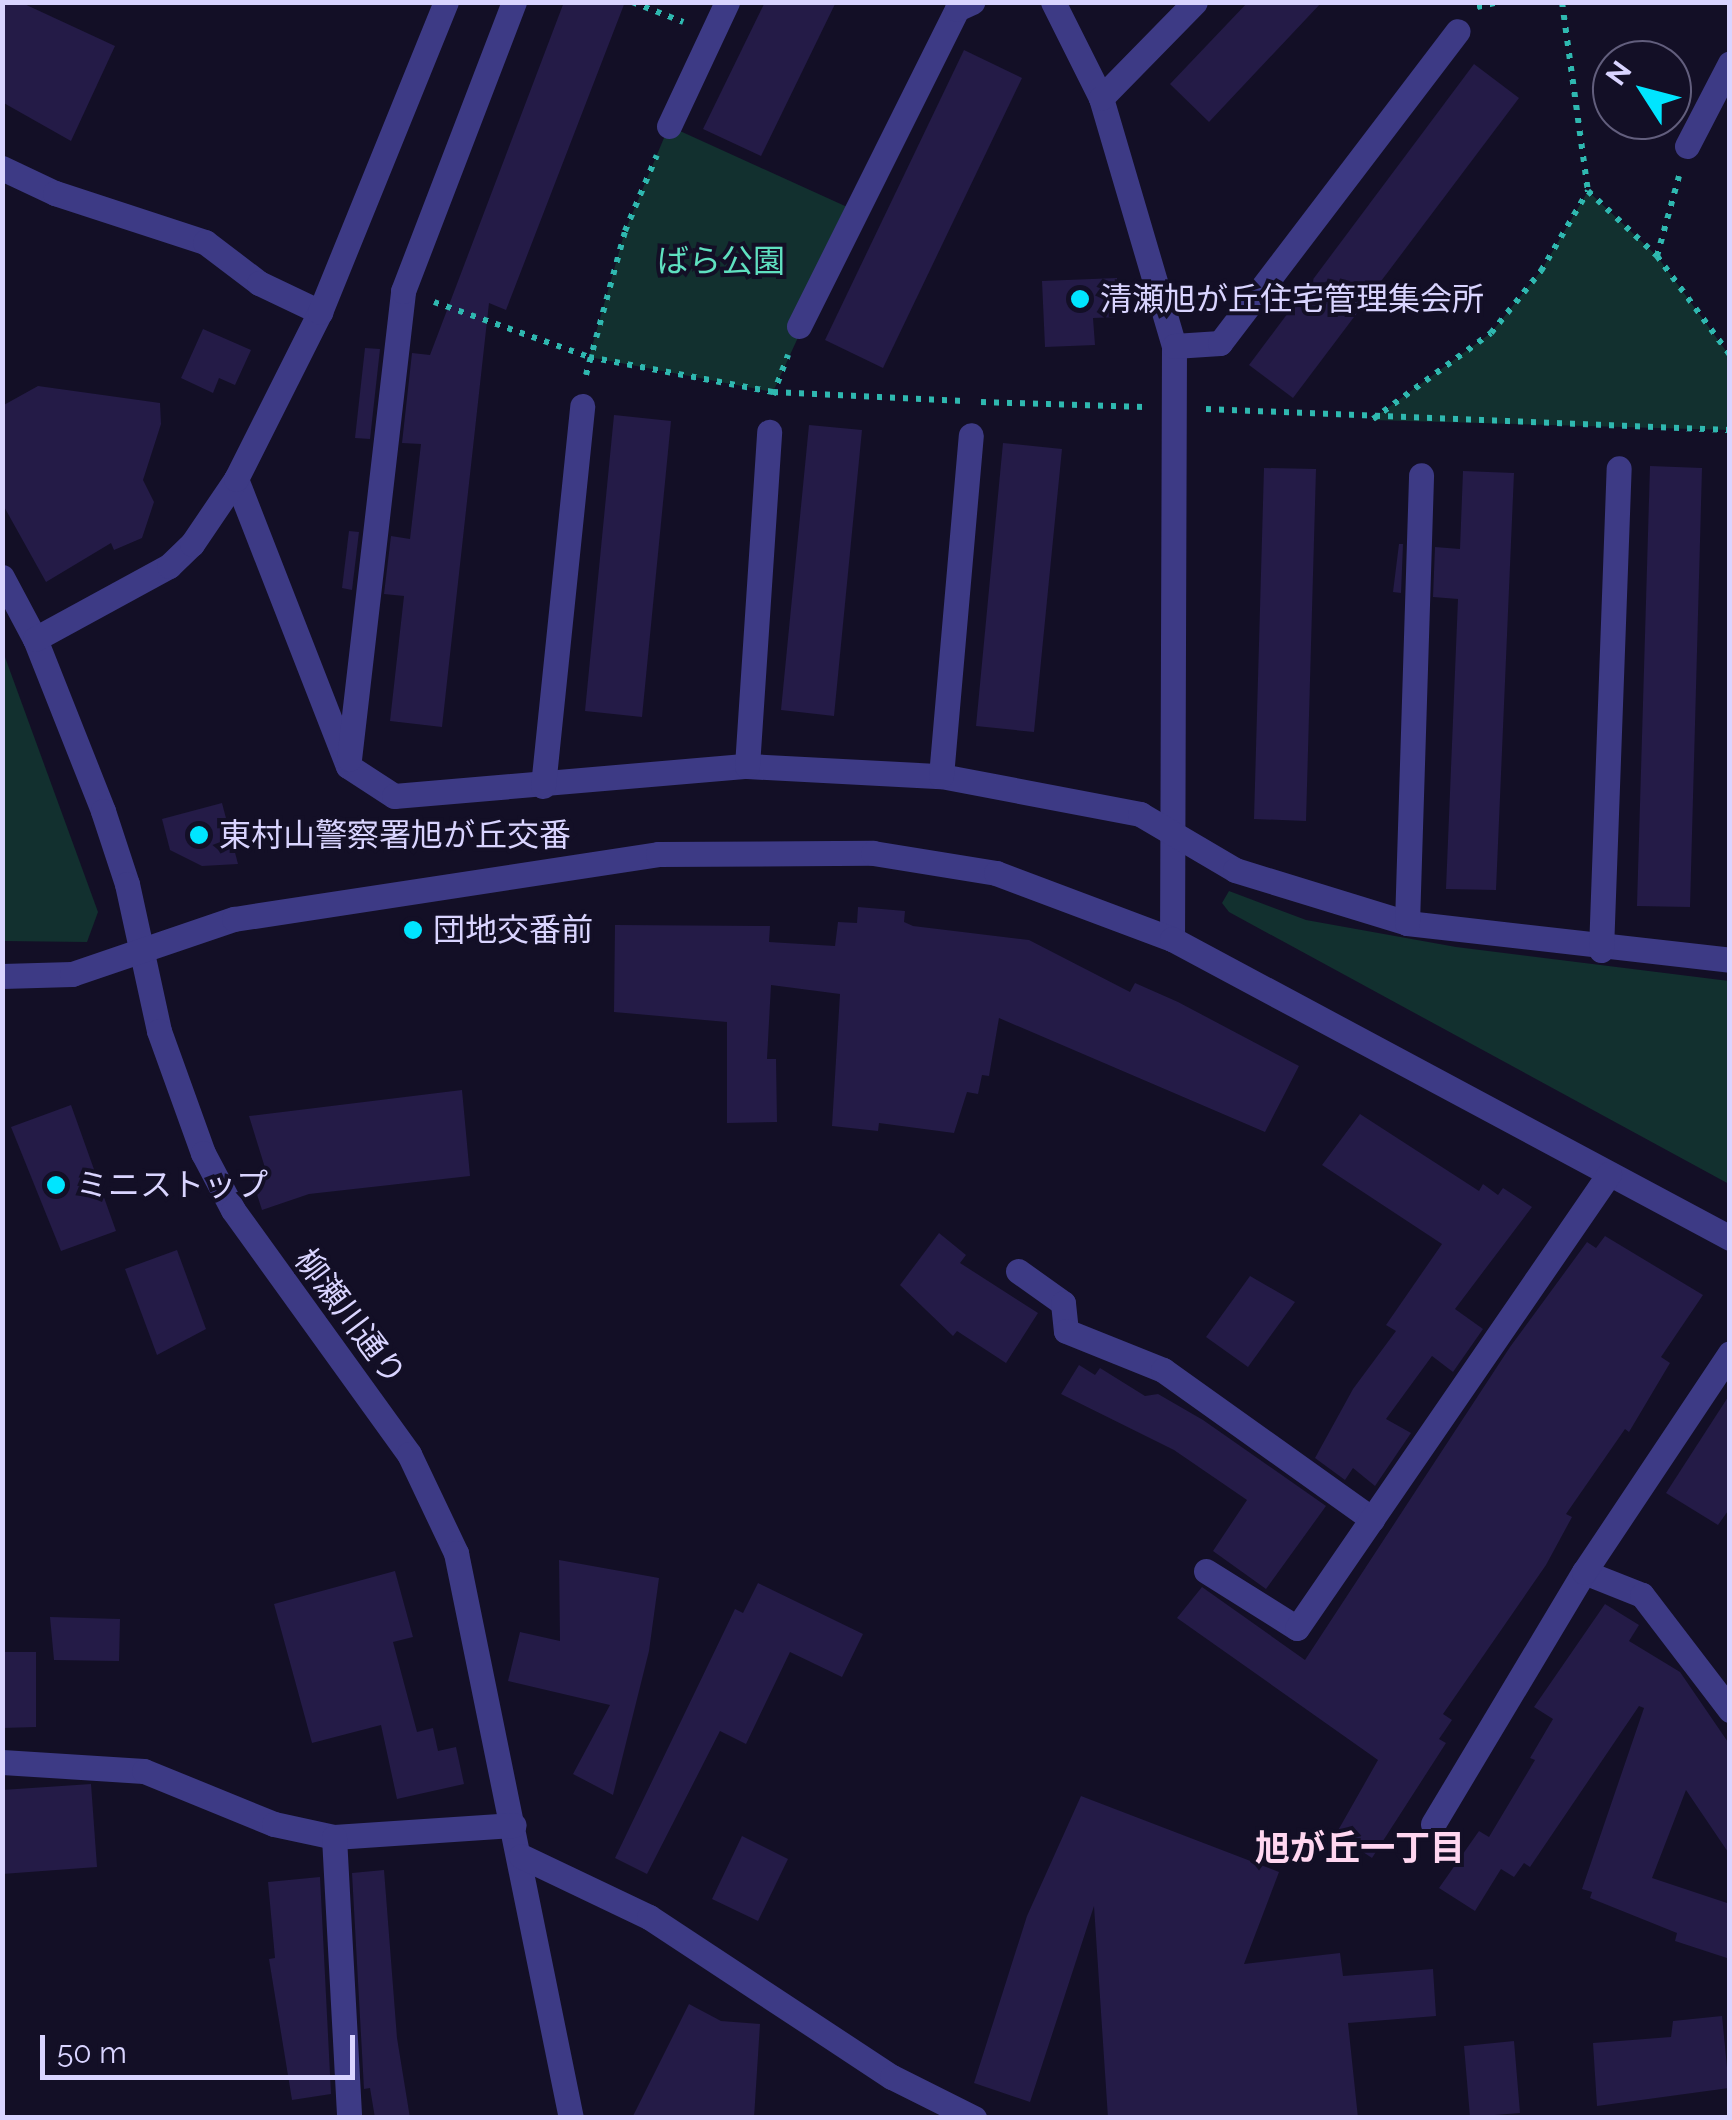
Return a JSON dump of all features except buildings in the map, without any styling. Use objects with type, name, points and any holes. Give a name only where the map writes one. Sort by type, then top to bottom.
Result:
[{"type":"street","points":[[35,638],[168,566],[192,544],[236,479],[320,312],[446,2]]},
{"type":"street","points":[[348,766],[403,291],[514,2]]},
{"type":"street","points":[[669,126],[727,2]]},
{"type":"street","points":[[799,326],[956,9],[972,2]]},
{"type":"street","points":[[1053,2],[1101,98],[1174,346],[1178,408],[1172,938]]},
{"type":"street","points":[[1101,98],[1195,2]]},
{"type":"street","points":[[1174,346],[1220,343],[1458,31]]},
{"type":"street","points":[[1687,146],[1730,63]]},
{"type":"street","points":[[2,168],[55,193],[206,242],[258,282],[320,312]]},
{"type":"street","points":[[543,786],[582,406]]},
{"type":"street","points":[[748,766],[769,432]]},
{"type":"street","points":[[941,776],[970,435]]},
{"type":"street","points":[[1602,950],[1619,468]]},
{"type":"street","points":[[1407,923],[1421,475]]},
{"type":"street","points":[[236,479],[348,766],[394,796],[748,766],[941,776],[1140,814],[1176,831],[1235,870],[1407,923],[1602,950],[1730,960]]},
{"type":"street","name":"柳瀬川通り","points":[[2,577],[35,638],[122,866],[159,1031],[203,1152],[232,1210],[410,1454],[456,1553],[521,1856],[570,2118]]},
{"type":"street","points":[[2,976],[72,974],[234,919],[658,854],[778,849],[873,853],[996,873],[1172,938],[1730,1238]]},
{"type":"street","points":[[1206,1571],[1297,1628],[1609,1174]]},
{"type":"street","points":[[1018,1271],[1063,1303],[1066,1331],[1164,1370],[1372,1519]]},
{"type":"street","points":[[1433,1824],[1584,1572],[1730,1353]]},
{"type":"street","points":[[1584,1572],[1642,1595],[1730,1710]]},
{"type":"street","points":[[2,1762],[144,1771],[274,1824],[334,1838],[514,1825]]},
{"type":"street","points":[[334,1838],[349,2118]]},
{"type":"street","points":[[521,1856],[649,1917],[892,2076],[974,2118]]},
{"type":"path","points":[[632,2],[712,34]]},
{"type":"path","points":[[1476,7],[1498,2]]},
{"type":"path","points":[[1371,420],[1491,333],[1542,271],[1588,191],[1562,2]]},
{"type":"path","points":[[589,357],[625,231],[669,126]]},
{"type":"path","points":[[1657,256],[1687,146]]},
{"type":"path","points":[[1588,191],[1657,256],[1730,355]]},
{"type":"path","points":[[403,291],[589,357],[773,392],[1371,420],[1730,430]]},
{"type":"green space","name":"ばら公園","points":[[669,126],[856,211],[773,392],[589,357],[625,231]]},
{"type":"green space","points":[[1588,191],[1657,256],[1729,355],[1729,430],[1371,420],[1491,333],[1541,271]]},
{"type":"green space","points":[[2,649],[98,912],[87,942],[3,941]]},
{"type":"green space","points":[[1229,891],[1306,920],[1456,947],[1729,981],[1729,1184],[1229,912],[1222,903]]},
{"type":"place","name":"清瀬旭が丘住宅管理集会所","points":[[1080,299]]},
{"type":"place","name":"東村山警察署旭が丘交番","points":[[199,835]]},
{"type":"place","name":"団地交番前","points":[[413,930]]},
{"type":"place","name":"ミニストップ","points":[[56,1185]]},
{"type":"district","name":"旭が丘一丁目","points":[[1360,1848]]}]
